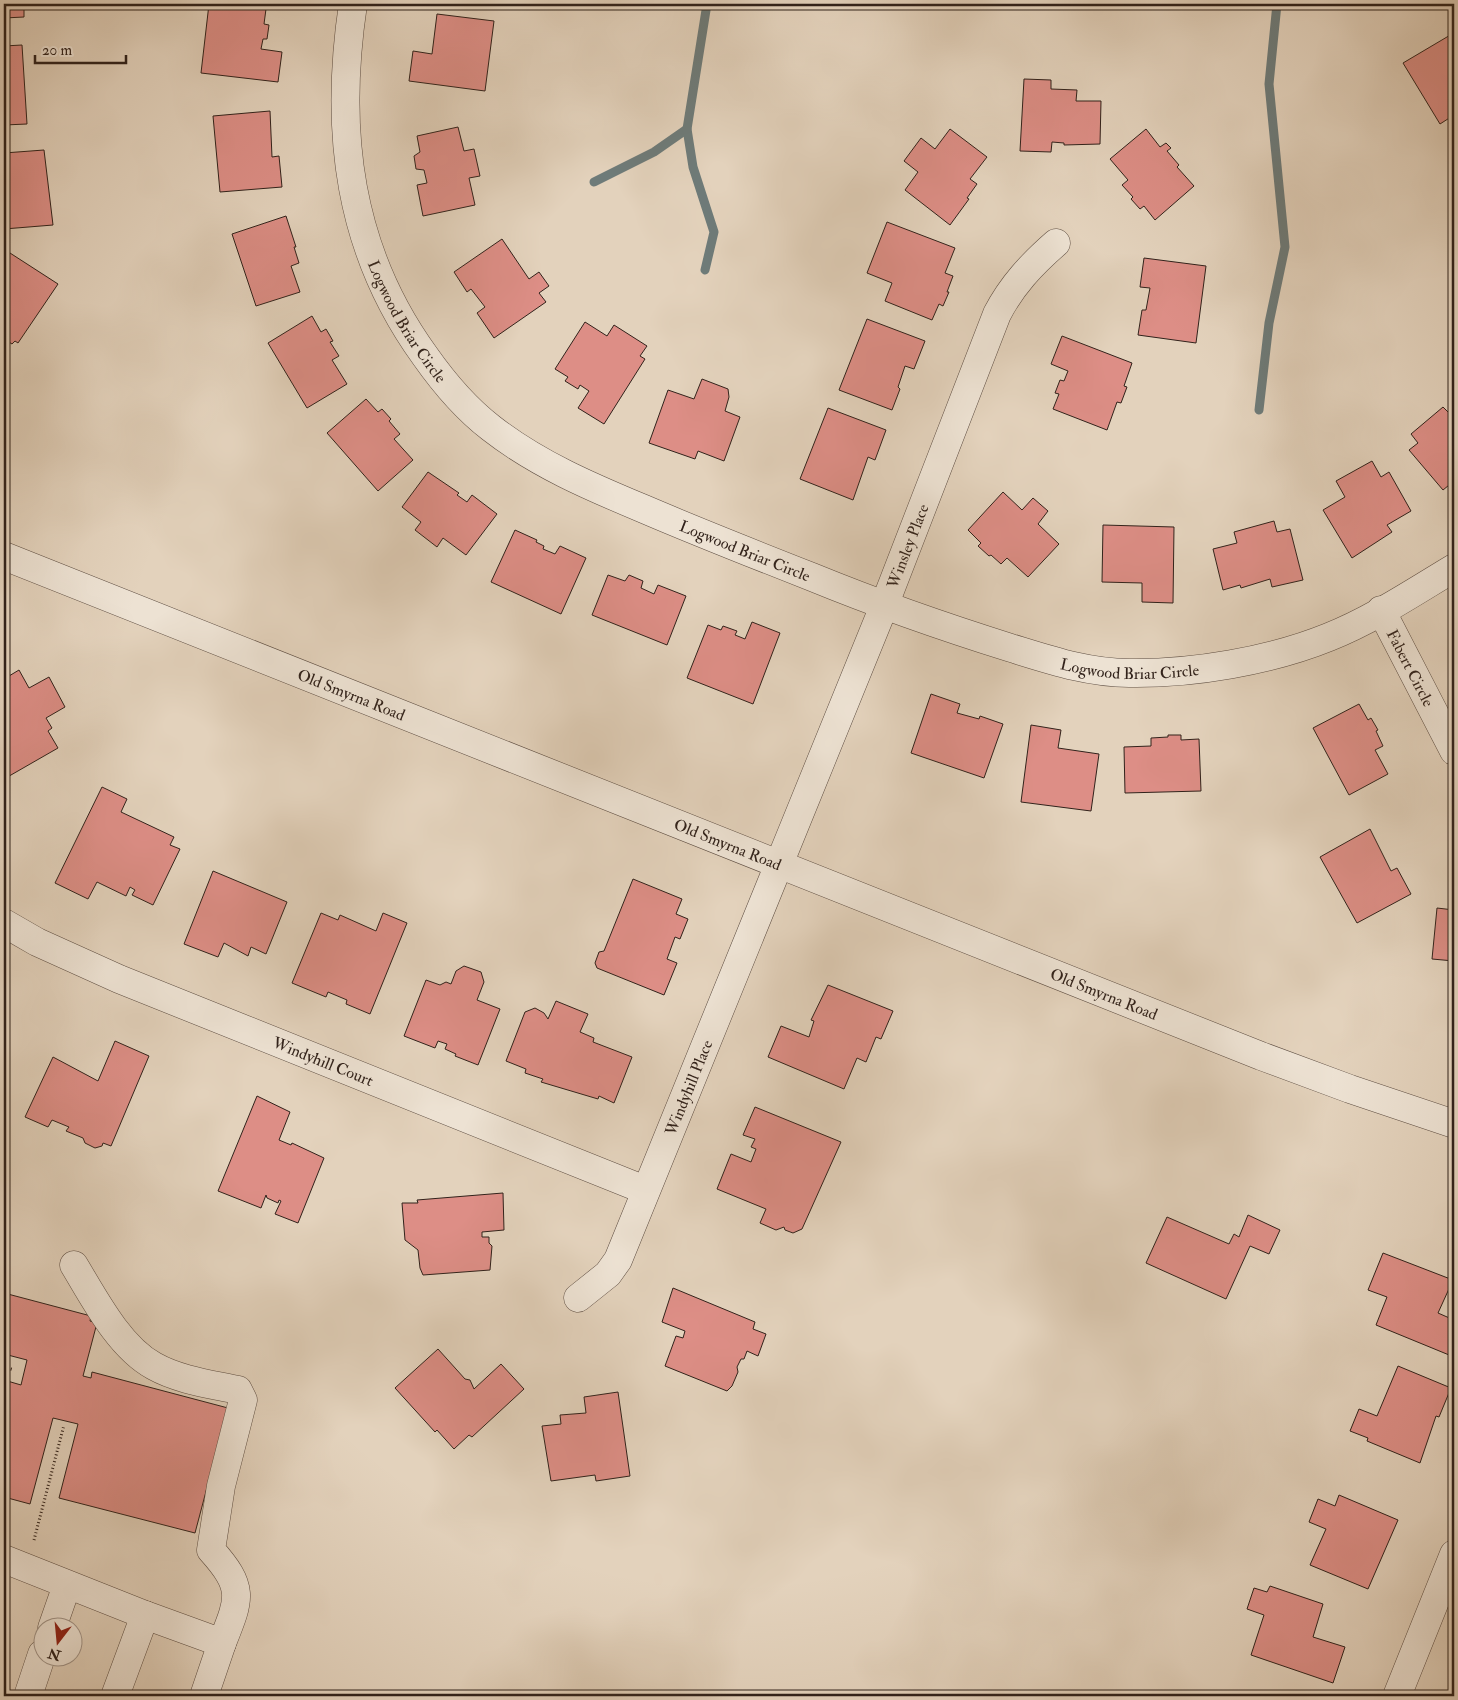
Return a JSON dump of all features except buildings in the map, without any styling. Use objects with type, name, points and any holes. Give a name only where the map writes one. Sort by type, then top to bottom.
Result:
[{"type":"street","name":"Logwood Briar Circle","points":[[353,4],[346,61],[346,116],[351,189],[358,220],[370,255],[404,327],[452,390],[492,429],[566,475],[671,521],[884,606],[1051,660],[1104,672],[1130,674],[1197,668],[1282,652],[1332,636],[1454,568]]},
{"type":"street","name":"Winsley Place","points":[[780,864],[884,606],[997,314],[1006,296],[1026,271],[1056,243]]},
{"type":"street","name":"Old Smyrna Road","points":[[4,556],[1261,1056],[1373,1098],[1454,1124]]},
{"type":"street","name":"Fabert Circle","points":[[1381,610],[1454,751]]},
{"type":"street","name":"Windyhill Place","points":[[578,1298],[594,1288],[608,1274],[618,1260],[645,1190],[780,864]]},
{"type":"street","name":"Windyhill Court","points":[[4,923],[37,942],[118,979],[645,1190]]},
{"type":"street","points":[[74,1265],[101,1310],[126,1343],[153,1366],[192,1380],[238,1390],[243,1400],[221,1486],[211,1550],[231,1575],[235,1583],[237,1598],[204,1696]]},
{"type":"street","points":[[1396,1696],[1454,1554]]},
{"type":"street","points":[[15,1564],[222,1644]]},
{"type":"street","points":[[55,1618],[67,1585]]},
{"type":"street","points":[[115,1696],[145,1614]]},
{"type":"street","points":[[28,1696],[37,1668]]},
{"type":"path","points":[[4,1367],[14,1370]]},
{"type":"path","points":[[15,1564],[64,1425]]},
{"type":"waterway","points":[[705,270],[714,232],[693,167],[687,129],[707,4]]},
{"type":"waterway","points":[[1259,410],[1269,323],[1285,247],[1269,84],[1277,4]]},
{"type":"waterway","points":[[594,182],[654,152],[687,129]]}]
